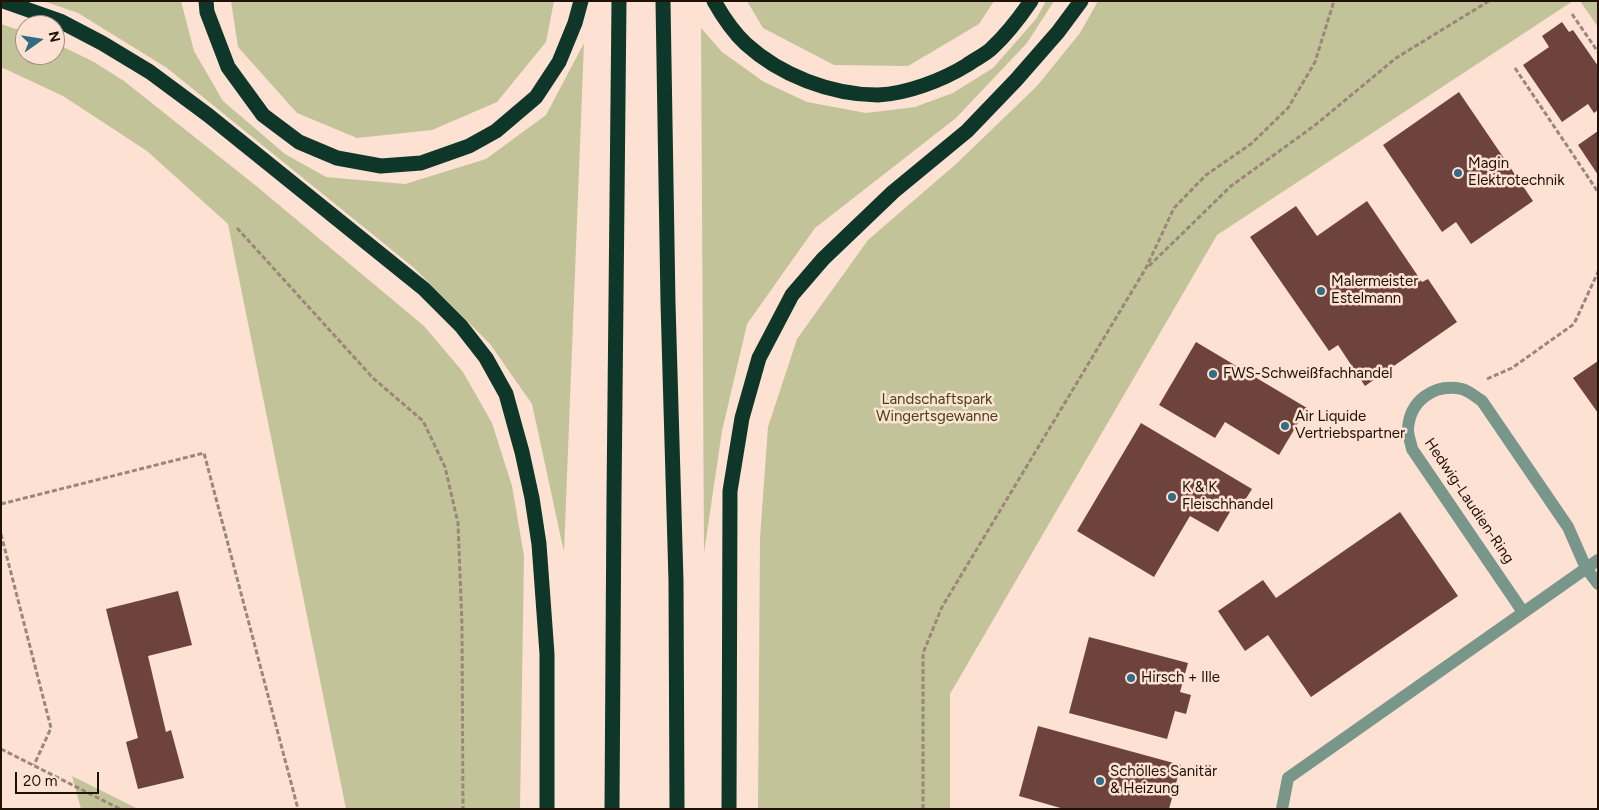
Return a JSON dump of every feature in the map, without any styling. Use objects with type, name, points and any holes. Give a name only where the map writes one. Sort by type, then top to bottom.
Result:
[{"type":"highway","points":[[3,1],[60,21],[102,43],[150,72],[208,115],[424,290],[461,326],[486,358],[506,394],[522,452],[539,544],[547,654],[547,809]]},
{"type":"highway","points":[[206,1],[207,12],[228,67],[263,115],[299,142],[337,158],[381,166],[421,162],[469,146],[496,131],[536,97],[559,62],[575,23],[581,1]]},
{"type":"highway","points":[[612,809],[619,1]]},
{"type":"highway","points":[[663,1],[668,302],[676,581],[677,809]]},
{"type":"highway","points":[[714,1],[723,18],[745,43],[769,62],[806,80],[841,91],[879,95],[916,88],[954,72],[992,49],[1031,1]]},
{"type":"highway","points":[[729,809],[730,491],[742,418],[759,358],[792,295],[823,259],[892,192],[967,132],[1058,32],[1081,1]]},
{"type":"street","name":"Hedwig-Laudien-Ring","points":[[1464,389],[1449,388],[1437,390],[1426,395],[1417,403],[1411,412],[1408,430],[1412,449],[1523,612]]},
{"type":"street","points":[[1464,389],[1482,401],[1568,527],[1586,568],[1598,584]]},
{"type":"street","points":[[1282,809],[1288,778],[1598,560]]},
{"type":"path","points":[[922,809],[923,653],[942,607],[1146,268],[1174,208],[1206,175],[1251,144],[1288,108],[1315,62],[1334,1]]},
{"type":"path","points":[[1146,268],[1231,186],[1314,126],[1396,58],[1489,1]]},
{"type":"path","points":[[1572,14],[1598,52]]},
{"type":"path","points":[[1515,68],[1598,192]]},
{"type":"path","points":[[237,228],[373,378],[423,421],[445,467],[458,524],[462,625],[463,809]]},
{"type":"path","points":[[1464,389],[1512,368],[1574,324],[1598,272]]},
{"type":"path","points":[[1,504],[204,453],[298,809]]},
{"type":"path","points":[[1,534],[51,728],[34,765]]},
{"type":"path","points":[[1,749],[120,809]]},
{"type":"green space","points":[[43,1],[181,1],[194,51],[223,101],[285,154],[326,177],[405,184],[486,159],[546,115],[584,43],[564,552],[532,404],[490,344],[413,267],[167,68],[78,13]]},
{"type":"green space","points":[[231,1],[554,1],[546,42],[497,102],[432,130],[357,138],[297,113],[238,47]]},
{"type":"green space","points":[[747,1],[994,1],[979,24],[908,66],[834,65],[763,28]]},
{"type":"green space","points":[[1046,1],[1054,1],[1027,43],[956,118],[815,228],[747,324],[722,431],[704,553],[701,28],[722,52],[764,82],[807,102],[866,113],[915,107],[953,93],[993,68],[1036,19]]},
{"type":"green space","name":"Landschaftspark Wingertsgewanne","points":[[1098,1],[1573,1],[1217,235],[950,694],[950,809],[758,809],[760,538],[768,427],[797,339],[868,240],[956,164],[1037,86],[1080,33]]},
{"type":"green space","points":[[1580,1],[1598,1],[1598,27]]},
{"type":"green space","points":[[1,24],[15,29],[15,65],[65,65],[65,48],[94,62],[124,81],[255,185],[424,326],[463,372],[492,423],[512,486],[524,556],[520,809],[346,809],[228,224],[147,151],[63,96],[1,67]]},
{"type":"green space","points":[[72,776],[138,809],[81,809]]},
{"type":"building","points":[[1562,22],[1569,32],[1573,30],[1598,66],[1598,110],[1594,113],[1588,104],[1562,122],[1523,65],[1549,47],[1542,36]]},
{"type":"building","name":"Magin Elektrotechnik","points":[[1459,92],[1533,201],[1471,244],[1456,222],[1442,232],[1383,145]]},
{"type":"building","points":[[1598,131],[1598,175],[1578,145]]},
{"type":"building","points":[[1367,201],[1422,282],[1428,279],[1457,322],[1365,386],[1338,345],[1329,351],[1250,237],[1296,206],[1317,236]]},
{"type":"building","name":"FWS-Schweißfachhandel","points":[[1196,342],[1307,408],[1279,455],[1225,422],[1215,438],[1159,405]]},
{"type":"building","points":[[1598,361],[1598,413],[1573,378]]},
{"type":"building","name":"K & K Fleischhandel","points":[[1141,423],[1252,489],[1240,508],[1234,505],[1218,532],[1190,516],[1154,577],[1077,531]]},
{"type":"building","points":[[1400,512],[1458,596],[1311,697],[1268,635],[1245,651],[1218,611],[1263,580],[1276,598]]},
{"type":"building","points":[[178,591],[192,645],[148,656],[166,732],[171,730],[184,778],[138,789],[126,742],[138,738],[106,609]]},
{"type":"building","name":"Hirsch + Ille","points":[[1089,637],[1188,663],[1180,692],[1191,695],[1186,714],[1175,711],[1167,739],[1069,713]]},
{"type":"building","name":"Schölles Sanitär & Heizung","points":[[1038,726],[1181,765],[1169,809],[1064,809],[1019,796]]},
{"type":"place","name":"Magin Elektrotechnik","points":[[1458,173]]},
{"type":"place","name":"Malermeister Estelmann","points":[[1321,291]]},
{"type":"place","name":"FWS-Schweißfachhandel","points":[[1213,374]]},
{"type":"place","name":"Air Liquide Vertriebspartner","points":[[1285,426]]},
{"type":"place","name":"K & K Fleischhandel","points":[[1172,497]]},
{"type":"place","name":"Hirsch + Ille","points":[[1131,678]]},
{"type":"place","name":"Schölles Sanitär & Heizung","points":[[1100,781]]}]
